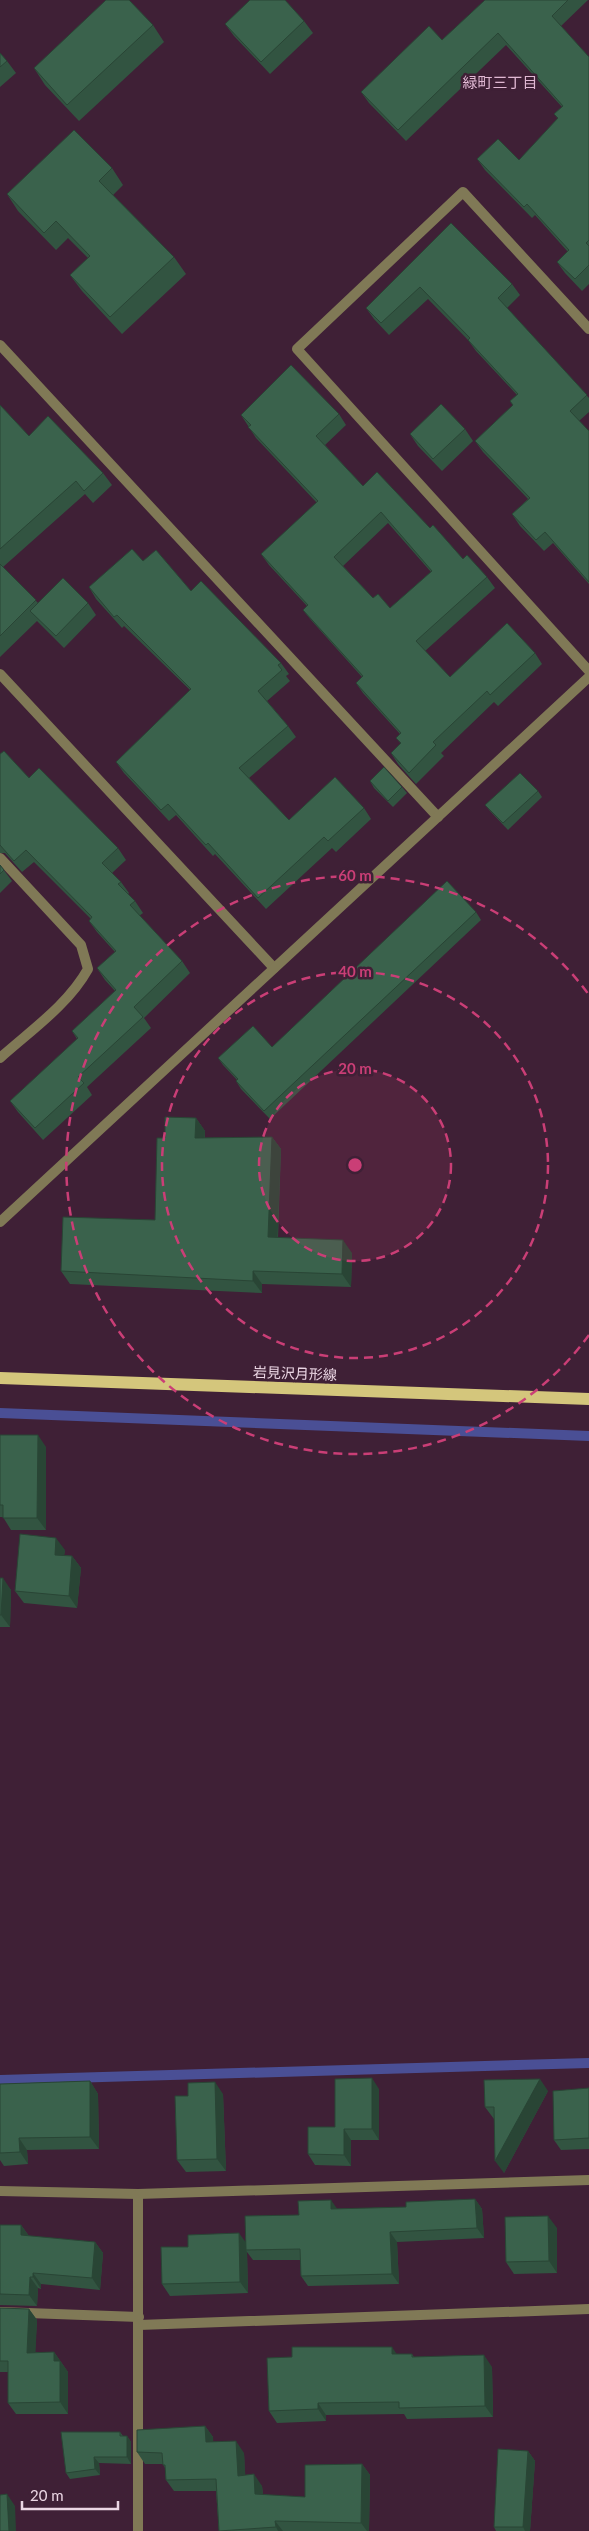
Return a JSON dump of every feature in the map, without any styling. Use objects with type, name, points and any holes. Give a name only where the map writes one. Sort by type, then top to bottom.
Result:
[{"type":"main road","name":"岩見沢月形線","points":[[0,1378],[589,1399]]},
{"type":"street","points":[[589,329],[463,192],[297,349],[589,670]]},
{"type":"street","points":[[0,345],[438,816]]},
{"type":"street","points":[[0,674],[274,968]]},
{"type":"street","points":[[0,1222],[589,678]]},
{"type":"street","points":[[0,858],[81,945],[88,969],[81,982],[69,996],[0,1058]]},
{"type":"street","points":[[0,2192],[138,2194],[589,2180]]},
{"type":"street","points":[[138,2194],[138,2531]]},
{"type":"street","points":[[0,2312],[139,2321],[589,2309]]},
{"type":"building","points":[[106,0],[129,0],[153,25],[67,105],[34,68]]},
{"type":"building","points":[[250,0],[285,0],[304,21],[261,62],[225,24]]},
{"type":"building","points":[[485,0],[568,0],[552,16],[589,57],[589,240],[586,243],[589,246],[589,265],[575,279],[557,262],[569,250],[527,204],[524,207],[477,159],[498,139],[519,160],[558,118],[554,114],[563,106],[498,33],[398,130],[361,92],[429,26],[442,40]]},
{"type":"building","points":[[0,53],[7,61],[0,67]]},
{"type":"building","points":[[74,130],[112,168],[99,181],[174,257],[110,317],[70,275],[90,256],[56,221],[44,233],[7,194]]},
{"type":"building","points":[[451,223],[512,284],[498,298],[587,395],[570,411],[589,431],[589,582],[545,532],[536,540],[512,514],[530,498],[475,441],[513,405],[510,401],[518,394],[468,340],[470,338],[420,287],[381,323],[366,308]]},
{"type":"building","points":[[291,365],[339,414],[316,436],[363,486],[377,472],[430,528],[433,525],[463,559],[467,555],[487,577],[416,641],[450,677],[507,623],[535,653],[490,695],[487,691],[433,742],[436,745],[409,773],[391,753],[401,743],[396,738],[401,733],[356,683],[363,676],[303,610],[308,605],[261,554],[318,501],[248,427],[251,425],[241,415]],"holes":[[[381,512],[432,571],[390,608],[378,594],[373,598],[334,557]]]},
{"type":"building","points":[[441,404],[465,429],[433,459],[410,434]]},
{"type":"building","points":[[0,405],[29,436],[48,416],[103,473],[84,491],[76,481],[0,549]]},
{"type":"building","points":[[132,549],[143,561],[156,550],[191,591],[201,581],[281,663],[278,665],[282,670],[258,691],[288,726],[239,768],[289,820],[335,777],[364,808],[328,841],[324,837],[258,898],[208,843],[206,845],[168,804],[161,810],[116,762],[191,689],[117,615],[114,617],[89,587]]},
{"type":"building","points":[[0,564],[36,600],[0,636]]},
{"type":"building","points":[[63,578],[88,603],[56,636],[30,611]]},
{"type":"building","points":[[4,751],[29,778],[39,768],[118,848],[102,863],[121,882],[118,884],[135,901],[130,905],[182,961],[134,1007],[143,1017],[78,1077],[84,1083],[35,1128],[10,1101],[78,1038],[72,1031],[116,990],[97,968],[116,951],[89,921],[92,917],[26,850],[14,861],[0,845],[0,754]]},
{"type":"building","points":[[384,767],[402,787],[388,801],[370,781]]},
{"type":"building","points":[[520,773],[538,791],[503,823],[485,805]]},
{"type":"building","points":[[0,865],[4,870],[0,874]]},
{"type":"building","points":[[447,881],[476,912],[264,1111],[218,1058],[253,1026],[272,1047]]},
{"type":"building","points":[[165,1117],[196,1118],[195,1138],[272,1137],[268,1237],[343,1240],[342,1274],[253,1271],[253,1281],[61,1271],[63,1217],[155,1220],[157,1138],[165,1138]]},
{"type":"building","points":[[0,1435],[38,1435],[37,1518],[3,1518],[3,1505],[0,1505]]},
{"type":"building","points":[[20,1534],[56,1538],[55,1555],[72,1556],[69,1596],[15,1591]]},
{"type":"building","points":[[0,1578],[3,1578],[1,1615],[0,1615]]},
{"type":"building","points":[[372,2078],[372,2129],[344,2129],[344,2155],[308,2154],[308,2127],[335,2127],[335,2079]]},
{"type":"building","points":[[540,2079],[495,2161],[494,2107],[485,2107],[484,2080]]},
{"type":"building","points":[[90,2081],[90,2137],[19,2138],[20,2152],[0,2153],[0,2084]]},
{"type":"building","points":[[215,2082],[217,2159],[177,2160],[175,2096],[188,2096],[188,2083]]},
{"type":"building","points":[[589,2088],[589,2138],[554,2140],[553,2091]]},
{"type":"building","points":[[475,2199],[477,2228],[390,2232],[392,2274],[301,2276],[300,2249],[246,2250],[245,2216],[299,2215],[298,2201],[331,2200],[331,2209],[406,2207],[406,2202]]},
{"type":"building","points":[[548,2216],[549,2261],[506,2262],[505,2217]]},
{"type":"building","points":[[0,2225],[21,2225],[21,2235],[95,2242],[92,2278],[33,2273],[33,2277],[30,2277],[29,2295],[0,2294]]},
{"type":"building","points":[[239,2233],[240,2282],[162,2284],[161,2247],[188,2247],[188,2235]]},
{"type":"building","points":[[0,2308],[29,2309],[27,2353],[54,2352],[54,2361],[60,2361],[60,2402],[8,2403],[8,2361],[0,2361]]},
{"type":"building","points":[[292,2347],[392,2347],[392,2354],[412,2354],[412,2357],[484,2355],[485,2406],[399,2408],[399,2402],[318,2403],[318,2409],[269,2411],[267,2358],[292,2357]]},
{"type":"building","points":[[205,2426],[206,2442],[236,2441],[238,2476],[254,2474],[255,2494],[305,2497],[305,2465],[362,2464],[361,2523],[275,2521],[276,2527],[219,2531],[216,2479],[166,2480],[162,2453],[137,2452],[137,2430]]},
{"type":"building","points":[[61,2432],[120,2432],[120,2436],[127,2436],[127,2457],[94,2457],[95,2469],[66,2473]]},
{"type":"building","points":[[498,2449],[528,2451],[523,2527],[494,2527]]},
{"type":"building","points":[[7,2494],[9,2531],[0,2531],[0,2495]]},
{"type":"waterway","points":[[0,1413],[589,1436]]},
{"type":"waterway","points":[[0,2080],[589,2063]]},
{"type":"district","name":"緑町三丁目","points":[[500,82]]}]
